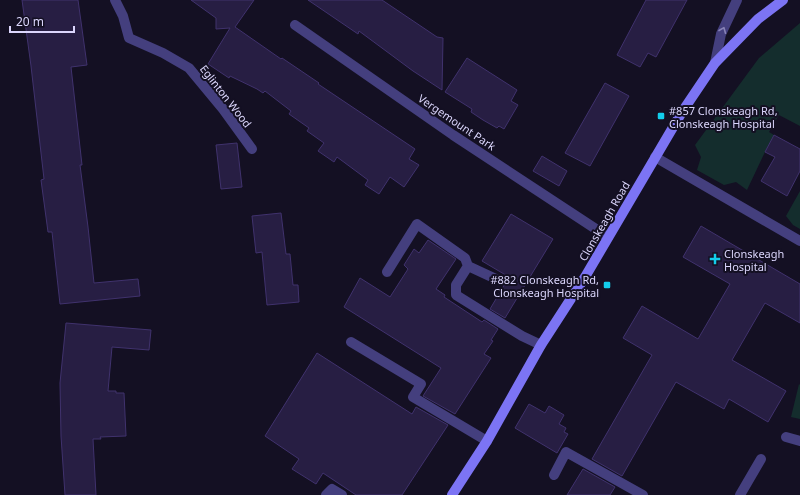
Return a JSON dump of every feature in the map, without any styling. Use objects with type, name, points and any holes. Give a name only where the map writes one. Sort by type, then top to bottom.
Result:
[{"type":"main road","name":"Clonskeagh Road","points":[[452,495],[487,441],[541,345],[585,277],[682,112],[715,63],[758,19],[783,0]]},
{"type":"street","name":"Eglinton Wood","points":[[115,0],[123,16],[129,38],[189,68],[223,109],[252,149]]},
{"type":"street","name":"Clonskeagh Road","points":[[715,63],[721,34],[737,0]]},
{"type":"street","name":"Vergemount Park","points":[[295,25],[453,135],[608,237]]},
{"type":"street","points":[[655,157],[800,241]]},
{"type":"street","points":[[387,272],[417,224],[465,258],[468,266],[496,279]]},
{"type":"street","points":[[468,266],[456,286],[456,295],[522,336],[541,345]]},
{"type":"street","points":[[351,342],[422,384],[413,397],[487,441]]},
{"type":"street","points":[[786,437],[800,441]]},
{"type":"street","points":[[554,475],[566,452],[643,495]]},
{"type":"street","points":[[740,495],[761,459]]},
{"type":"street","points":[[326,495],[332,489],[342,495]]},
{"type":"green space","points":[[800,23],[800,126],[779,115],[769,132],[774,135],[747,190],[736,182],[724,185],[697,170],[701,157],[695,145],[759,58]]},
{"type":"green space","points":[[800,191],[800,229],[793,225],[786,216]]},
{"type":"green space","points":[[799,384],[800,385],[800,419],[791,417]]},
{"type":"building","points":[[22,0],[78,0],[87,65],[71,67],[82,165],[80,165],[94,283],[138,279],[140,296],[60,304],[52,232],[48,232],[41,180],[44,179]]},
{"type":"building","points":[[191,0],[254,0],[235,27],[415,149],[409,159],[419,165],[404,187],[390,177],[379,194],[365,185],[368,180],[337,157],[334,162],[318,151],[324,143],[307,131],[309,128],[289,114],[291,111],[265,91],[263,93],[230,76],[229,78],[208,64],[230,28],[216,29],[216,18]]},
{"type":"building","points":[[308,0],[382,0],[437,37],[443,38],[442,90],[413,71],[359,31],[358,34]]},
{"type":"building","points":[[646,0],[687,0],[656,57],[648,53],[640,67],[617,55]]},
{"type":"building","points":[[467,58],[517,90],[511,101],[518,105],[504,129],[499,126],[497,128],[483,120],[471,112],[472,109],[445,92]]},
{"type":"building","points":[[605,83],[629,96],[590,166],[565,153]]},
{"type":"building","points":[[774,135],[800,149],[800,171],[787,196],[761,181],[775,157],[765,152]]},
{"type":"building","points":[[237,143],[242,187],[221,189],[216,145]]},
{"type":"building","points":[[542,156],[567,171],[559,186],[533,171]]},
{"type":"building","points":[[281,213],[286,254],[290,254],[293,285],[298,285],[299,302],[267,305],[262,252],[256,253],[252,216]]},
{"type":"building","points":[[511,214],[553,239],[505,318],[490,309],[509,277],[482,261]]},
{"type":"building","points":[[701,226],[800,284],[800,323],[765,303],[732,360],[786,391],[768,422],[729,399],[724,409],[676,382],[622,476],[592,459],[652,355],[623,338],[642,306],[698,339],[730,284],[683,257]]},
{"type":"building","points":[[428,240],[456,259],[436,289],[445,295],[444,297],[482,322],[484,320],[498,329],[491,340],[493,341],[484,354],[491,358],[455,414],[423,396],[441,368],[344,307],[360,278],[390,297],[408,269],[404,265],[414,249],[419,253]]},
{"type":"building","points":[[66,323],[151,330],[149,350],[112,347],[108,391],[124,393],[126,436],[100,437],[101,439],[93,439],[96,495],[65,495],[61,436],[60,383]]},
{"type":"building","points":[[317,353],[412,414],[416,407],[448,425],[402,495],[356,495],[323,473],[316,484],[292,469],[299,459],[265,436]]},
{"type":"building","points":[[529,404],[545,413],[549,406],[564,415],[559,424],[566,428],[564,432],[568,434],[557,453],[515,428]]},
{"type":"building","points":[[583,469],[615,487],[610,495],[567,495]]},
{"type":"place","name":"#857 Clonskeagh Rd, Clonskeagh Hospital","points":[[661,116]]},
{"type":"place","name":"Clonskeagh Hospital","points":[[715,259]]},
{"type":"place","name":"#882 Clonskeagh Rd, Clonskeagh Hospital","points":[[607,285]]}]
